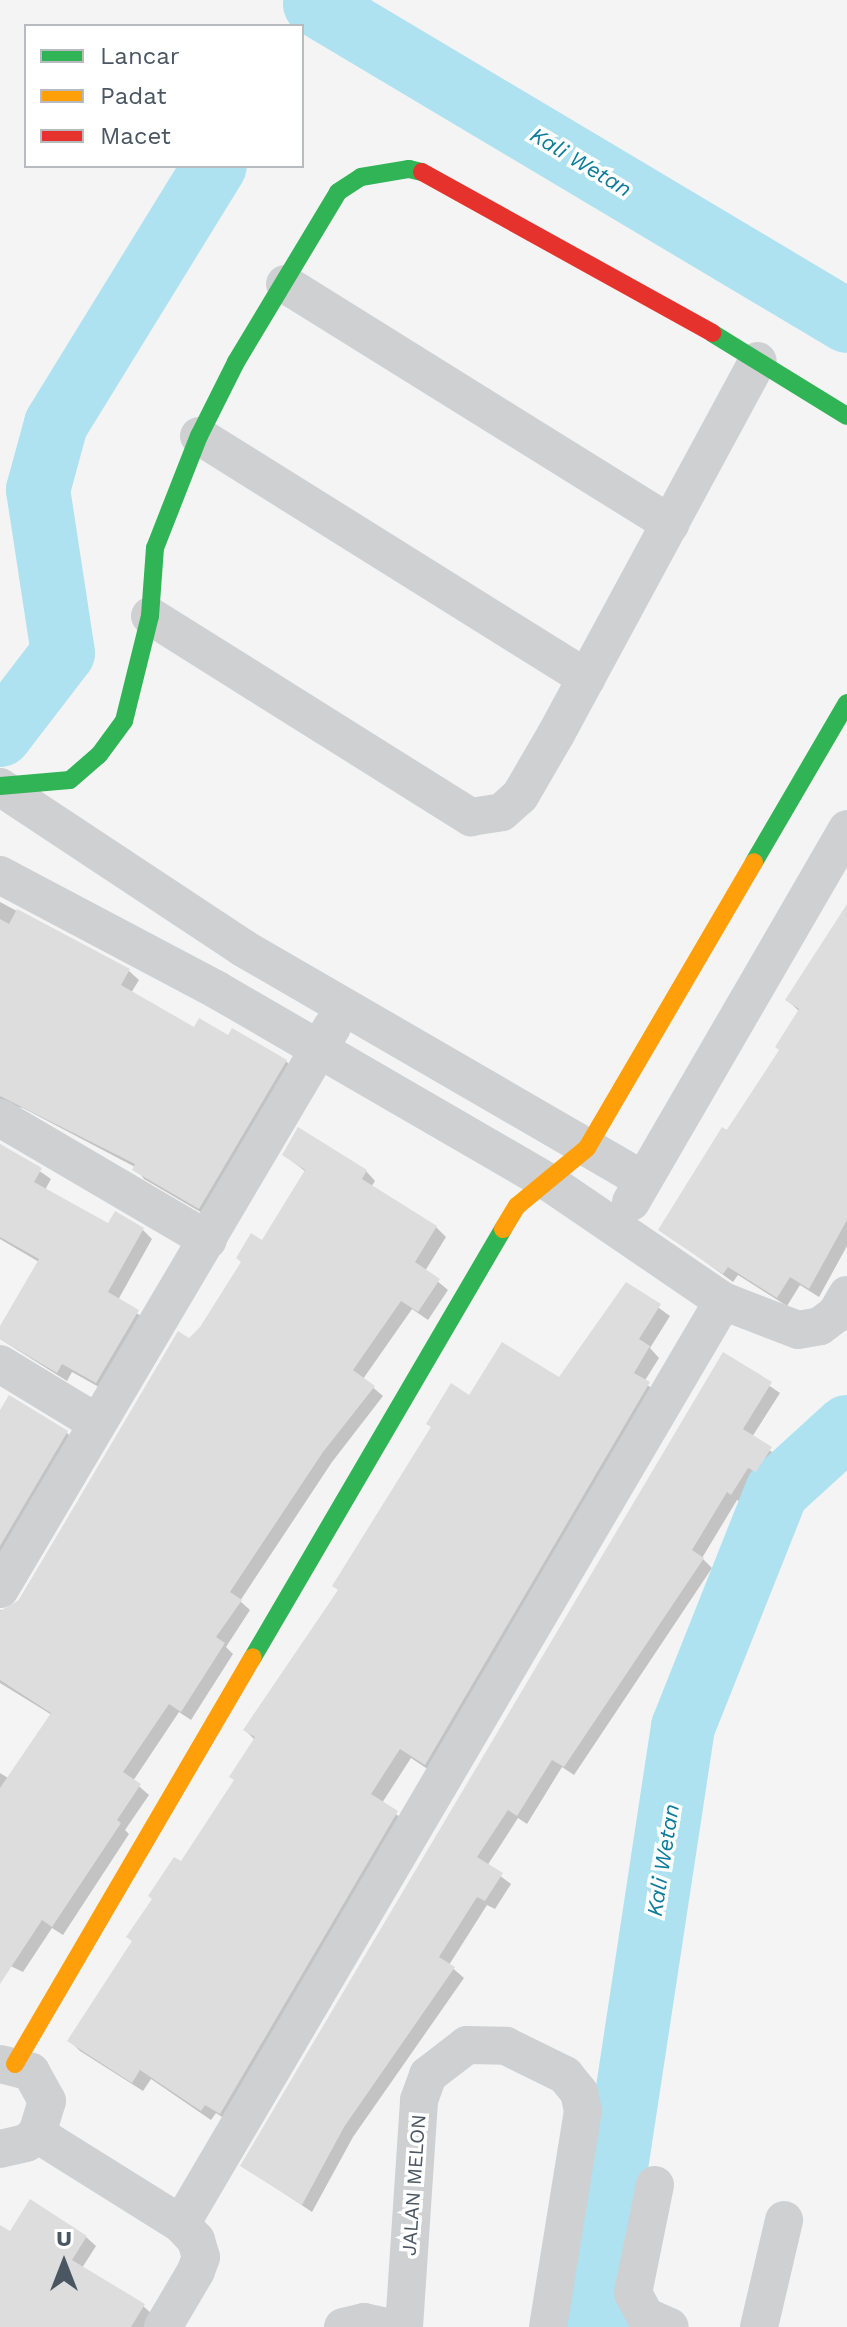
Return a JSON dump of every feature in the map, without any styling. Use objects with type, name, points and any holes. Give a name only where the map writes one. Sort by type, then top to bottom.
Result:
[{"type":"street","points":[[0,786],[70,780],[99,755],[124,721],[150,616],[155,548],[199,436],[236,362],[338,192],[361,177],[409,169],[498,207],[847,416]]},
{"type":"street","points":[[285,284],[670,524]]},
{"type":"street","points":[[150,616],[471,817],[502,812],[520,796],[587,678],[758,361]]},
{"type":"street","points":[[199,436],[587,678]]},
{"type":"street","points":[[0,2149],[26,2143],[37,2134],[45,2119],[44,2093],[31,2072],[8,2064],[517,1206],[550,1183],[587,1148],[847,703]]},
{"type":"street","points":[[0,786],[243,948],[643,1180]]},
{"type":"street","points":[[618,1225],[847,829]]},
{"type":"street","points":[[0,875],[319,1049],[550,1183],[618,1225],[723,1301],[798,1330],[820,1326],[836,1314],[847,1295]]},
{"type":"street","points":[[1,1585],[208,1240],[343,1007]]},
{"type":"street","points":[[0,1118],[208,1240]]},
{"type":"street","points":[[181,2224],[723,1301]]},
{"type":"street","points":[[0,1364],[97,1423]]},
{"type":"street","name":"JALAN MELON","points":[[404,2327],[419,2100],[428,2075],[467,2045],[506,2046],[565,2075],[579,2092],[583,2111],[548,2327]]},
{"type":"street","points":[[37,2134],[181,2224],[196,2240],[201,2257],[163,2327]]},
{"type":"street","points":[[655,2185],[633,2293],[645,2316],[670,2327]]},
{"type":"street","points":[[759,2327],[784,2220]]},
{"type":"street","points":[[343,2327],[364,2322],[387,2327]]},
{"type":"building","points":[[847,904],[847,1220],[809,1289],[790,1277],[777,1298],[728,1267],[723,1274],[658,1230],[722,1127],[727,1130],[779,1050],[775,1047],[799,1009],[785,1000]]},
{"type":"building","points":[[17,909],[130,969],[121,985],[194,1027],[199,1018],[228,1035],[232,1028],[287,1060],[199,1209],[132,1170],[135,1164],[0,1096],[0,919],[9,924]]},
{"type":"building","points":[[298,1127],[367,1170],[362,1179],[437,1226],[415,1262],[440,1279],[418,1312],[401,1301],[353,1370],[375,1386],[323,1452],[230,1592],[242,1600],[216,1637],[225,1643],[181,1712],[169,1704],[123,1772],[141,1784],[117,1820],[121,1823],[52,1927],[42,1920],[0,1984],[0,1788],[51,1713],[0,1680],[0,1611],[19,1600],[178,1331],[189,1338],[200,1327],[241,1262],[236,1258],[251,1233],[262,1240],[305,1170],[282,1155]]},
{"type":"building","points":[[0,1144],[42,1168],[34,1182],[108,1223],[115,1211],[144,1228],[108,1292],[139,1310],[96,1383],[62,1364],[57,1373],[0,1339],[0,1326],[39,1259],[0,1237]]},
{"type":"building","points":[[626,1282],[661,1304],[639,1339],[650,1346],[634,1373],[650,1382],[425,1765],[400,1749],[371,1794],[398,1811],[220,2114],[205,2105],[201,2111],[140,2070],[132,2083],[67,2041],[132,1941],[126,1937],[152,1899],[148,1896],[174,1857],[181,1861],[234,1780],[229,1777],[255,1737],[243,1730],[338,1590],[332,1586],[431,1427],[426,1424],[451,1383],[469,1395],[502,1342],[559,1377]]},
{"type":"building","points":[[723,1352],[772,1382],[743,1429],[772,1447],[756,1472],[748,1468],[731,1495],[727,1492],[692,1550],[704,1558],[564,1767],[552,1760],[517,1816],[508,1810],[477,1857],[503,1873],[485,1901],[477,1897],[439,1957],[455,1967],[344,2127],[302,2205],[240,2166]]},
{"type":"building","points":[[9,1395],[68,1431],[0,1546],[0,1410]]},
{"type":"building","points":[[30,2199],[87,2236],[72,2260],[145,2304],[131,2327],[0,2327],[0,2225],[10,2231]]},
{"type":"waterway","name":"Kali Wetan","points":[[315,4],[847,321]]},
{"type":"waterway","points":[[0,735],[63,653],[38,490],[56,424],[214,168]]},
{"type":"waterway","name":"Kali Wetan","points":[[615,2327],[594,2312],[683,1727],[777,1491],[847,1427]]},
{"type":"traffic: fast","points":[[0,786],[70,780],[99,755],[124,721],[150,616],[155,548],[199,436],[236,362],[338,192],[361,177],[409,169],[422,172]]},
{"type":"traffic: fast","points":[[712,333],[847,416]]},
{"type":"traffic: fast","points":[[754,862],[847,703]]},
{"type":"traffic: fast","points":[[253,1657],[503,1229]]},
{"type":"traffic: slow","points":[[503,1229],[517,1206],[587,1148],[754,862]]},
{"type":"traffic: slow","points":[[15,2064],[253,1657]]},
{"type":"traffic: jam","points":[[422,172],[712,333]]}]
